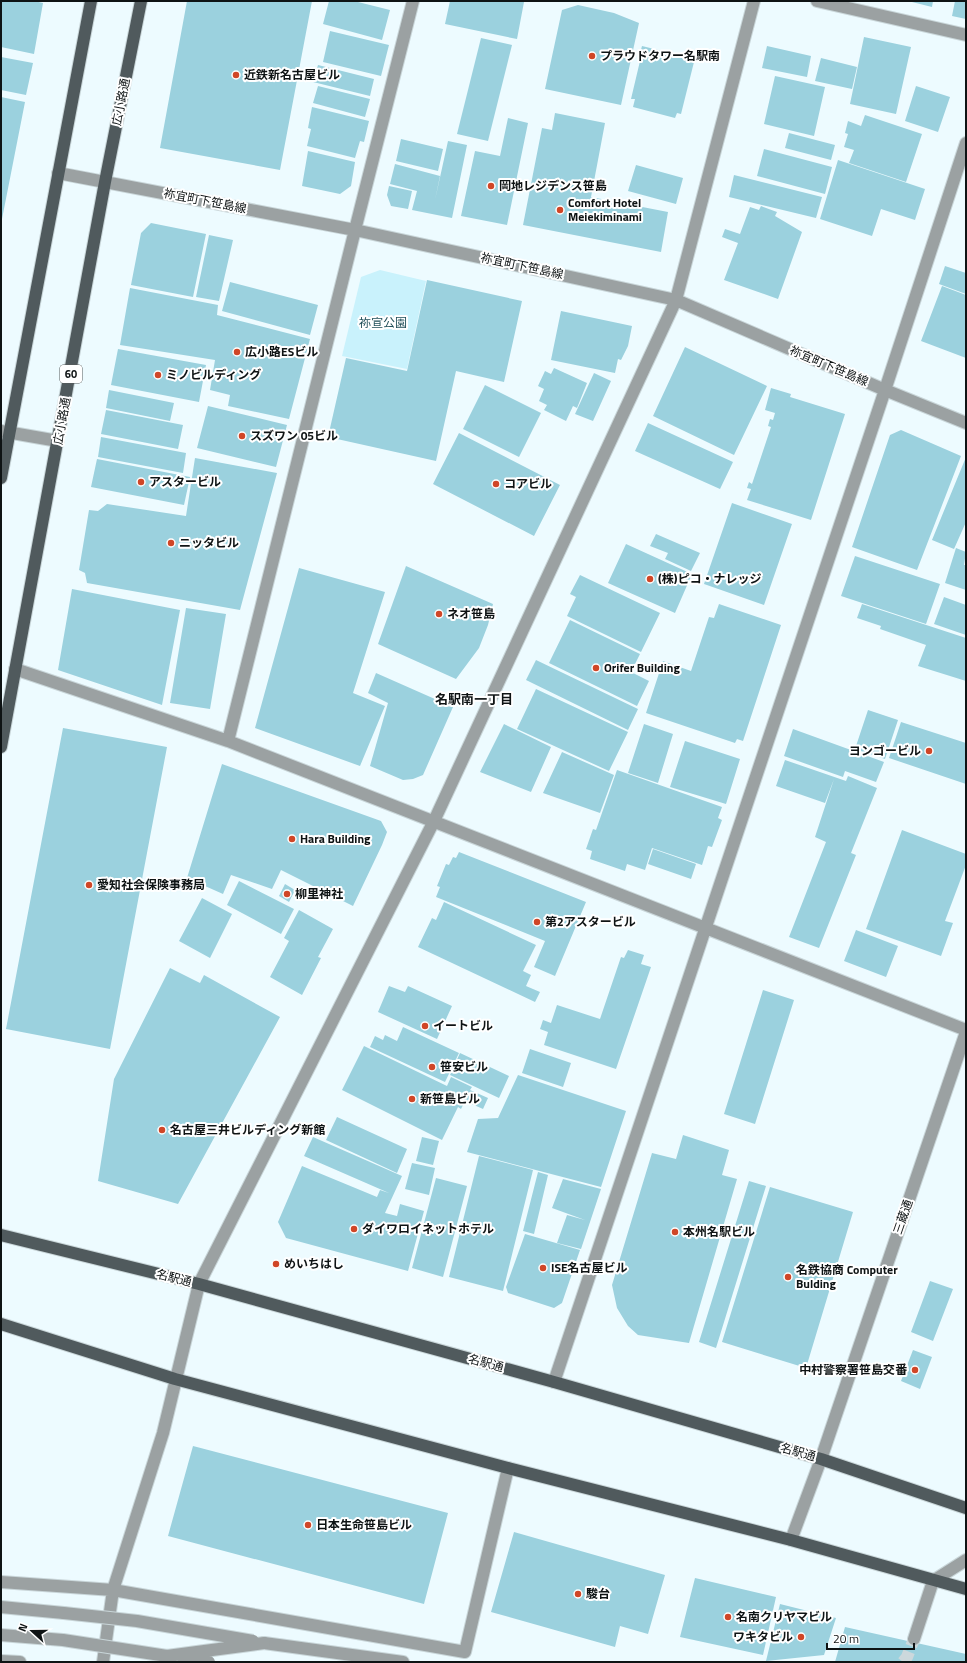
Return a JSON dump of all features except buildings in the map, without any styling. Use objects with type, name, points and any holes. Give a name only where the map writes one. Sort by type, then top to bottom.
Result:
[{"type":"main road","points":[[1,478],[5,432],[58,173],[91,1]]},
{"type":"main road","name":"広小路通","points":[[1,746],[105,182],[141,1]]},
{"type":"main road","name":"名駅通","points":[[1,1235],[199,1284],[554,1382],[821,1459],[966,1508]]},
{"type":"main road","points":[[1,1324],[175,1379],[508,1468],[791,1540],[966,1590]]},
{"type":"street","points":[[228,740],[413,1]]},
{"type":"street","points":[[103,1662],[113,1590],[163,1434],[199,1284],[434,820],[676,300],[754,1]]},
{"type":"street","points":[[817,1],[966,34]]},
{"type":"street","points":[[554,1382],[966,143]]},
{"type":"street","name":"祢宜町下笹島線","points":[[58,173],[355,230],[676,300],[885,390],[966,423]]},
{"type":"street","points":[[5,432],[58,441]]},
{"type":"street","points":[[15,669],[228,740],[966,1031]]},
{"type":"street","name":"三蔵通","points":[[791,1540],[821,1459],[966,1031]]},
{"type":"street","points":[[1,1582],[113,1590],[466,1652],[508,1468]]},
{"type":"street","points":[[914,1639],[933,1581],[966,1560]]},
{"type":"street","points":[[1,1607],[137,1621],[264,1643],[403,1662]]},
{"type":"street","points":[[1,1635],[63,1640],[210,1662]]},
{"type":"street","points":[[63,1640],[168,1656],[264,1643]]},
{"type":"street","points":[[168,1656],[180,1662]]},
{"type":"street","points":[[1,1660],[20,1662]]},
{"type":"green space","name":"祢宣公園","points":[[380,270],[426,281],[407,369],[342,356],[361,277]]},
{"type":"tunnel","points":[[903,1662],[907,1657],[914,1639]]},
{"type":"place","name":"プラウドタワー名駅南","points":[[592,56]]},
{"type":"place","name":"近鉄新名古屋ビル","points":[[236,75]]},
{"type":"place","name":"岡地レジデンス笹島","points":[[491,186]]},
{"type":"place","name":"Comfort Hotel Meiekiminami","points":[[560,210]]},
{"type":"place","name":"広小路ESビル","points":[[237,352]]},
{"type":"place","name":"ミノビルディング","points":[[158,375]]},
{"type":"place","name":"スズワン 05ビル","points":[[242,436]]},
{"type":"place","name":"アスタービル","points":[[141,482]]},
{"type":"place","name":"コアビル","points":[[496,484]]},
{"type":"place","name":"ニッタビル","points":[[171,543]]},
{"type":"place","name":"(株)ピコ・ナレッジ","points":[[650,579]]},
{"type":"place","name":"ネオ笹島","points":[[439,614]]},
{"type":"place","name":"Orifer Building","points":[[596,668]]},
{"type":"place","name":"ヨンゴービル","points":[[929,751]]},
{"type":"place","name":"Hara Building","points":[[292,839]]},
{"type":"place","name":"愛知社会保険事務局","points":[[89,885]]},
{"type":"place","name":"柳里神社","points":[[287,894]]},
{"type":"place","name":"第2アスタービル","points":[[537,922]]},
{"type":"place","name":"イートビル","points":[[425,1026]]},
{"type":"place","name":"笹安ビル","points":[[432,1067]]},
{"type":"place","name":"新笹島ビル","points":[[412,1099]]},
{"type":"place","name":"名古屋三井ビルディング新館","points":[[162,1130]]},
{"type":"place","name":"ダイワロイネットホテル","points":[[354,1229]]},
{"type":"place","name":"本州名駅ビル","points":[[675,1232]]},
{"type":"place","name":"めいちはし","points":[[276,1264]]},
{"type":"place","name":"ISE名古屋ビル","points":[[543,1268]]},
{"type":"place","name":"名鉄協商 Computer Bulding","points":[[788,1277]]},
{"type":"place","name":"中村警察署笹島交番","points":[[915,1370]]},
{"type":"place","name":"日本生命笹島ビル","points":[[308,1525]]},
{"type":"place","name":"駿台","points":[[578,1594]]},
{"type":"place","name":"名南クリヤマビル","points":[[728,1617]]},
{"type":"place","name":"ワキタビル","points":[[801,1637]]},
{"type":"district","name":"名駅南一丁目","points":[[474,699]]}]
